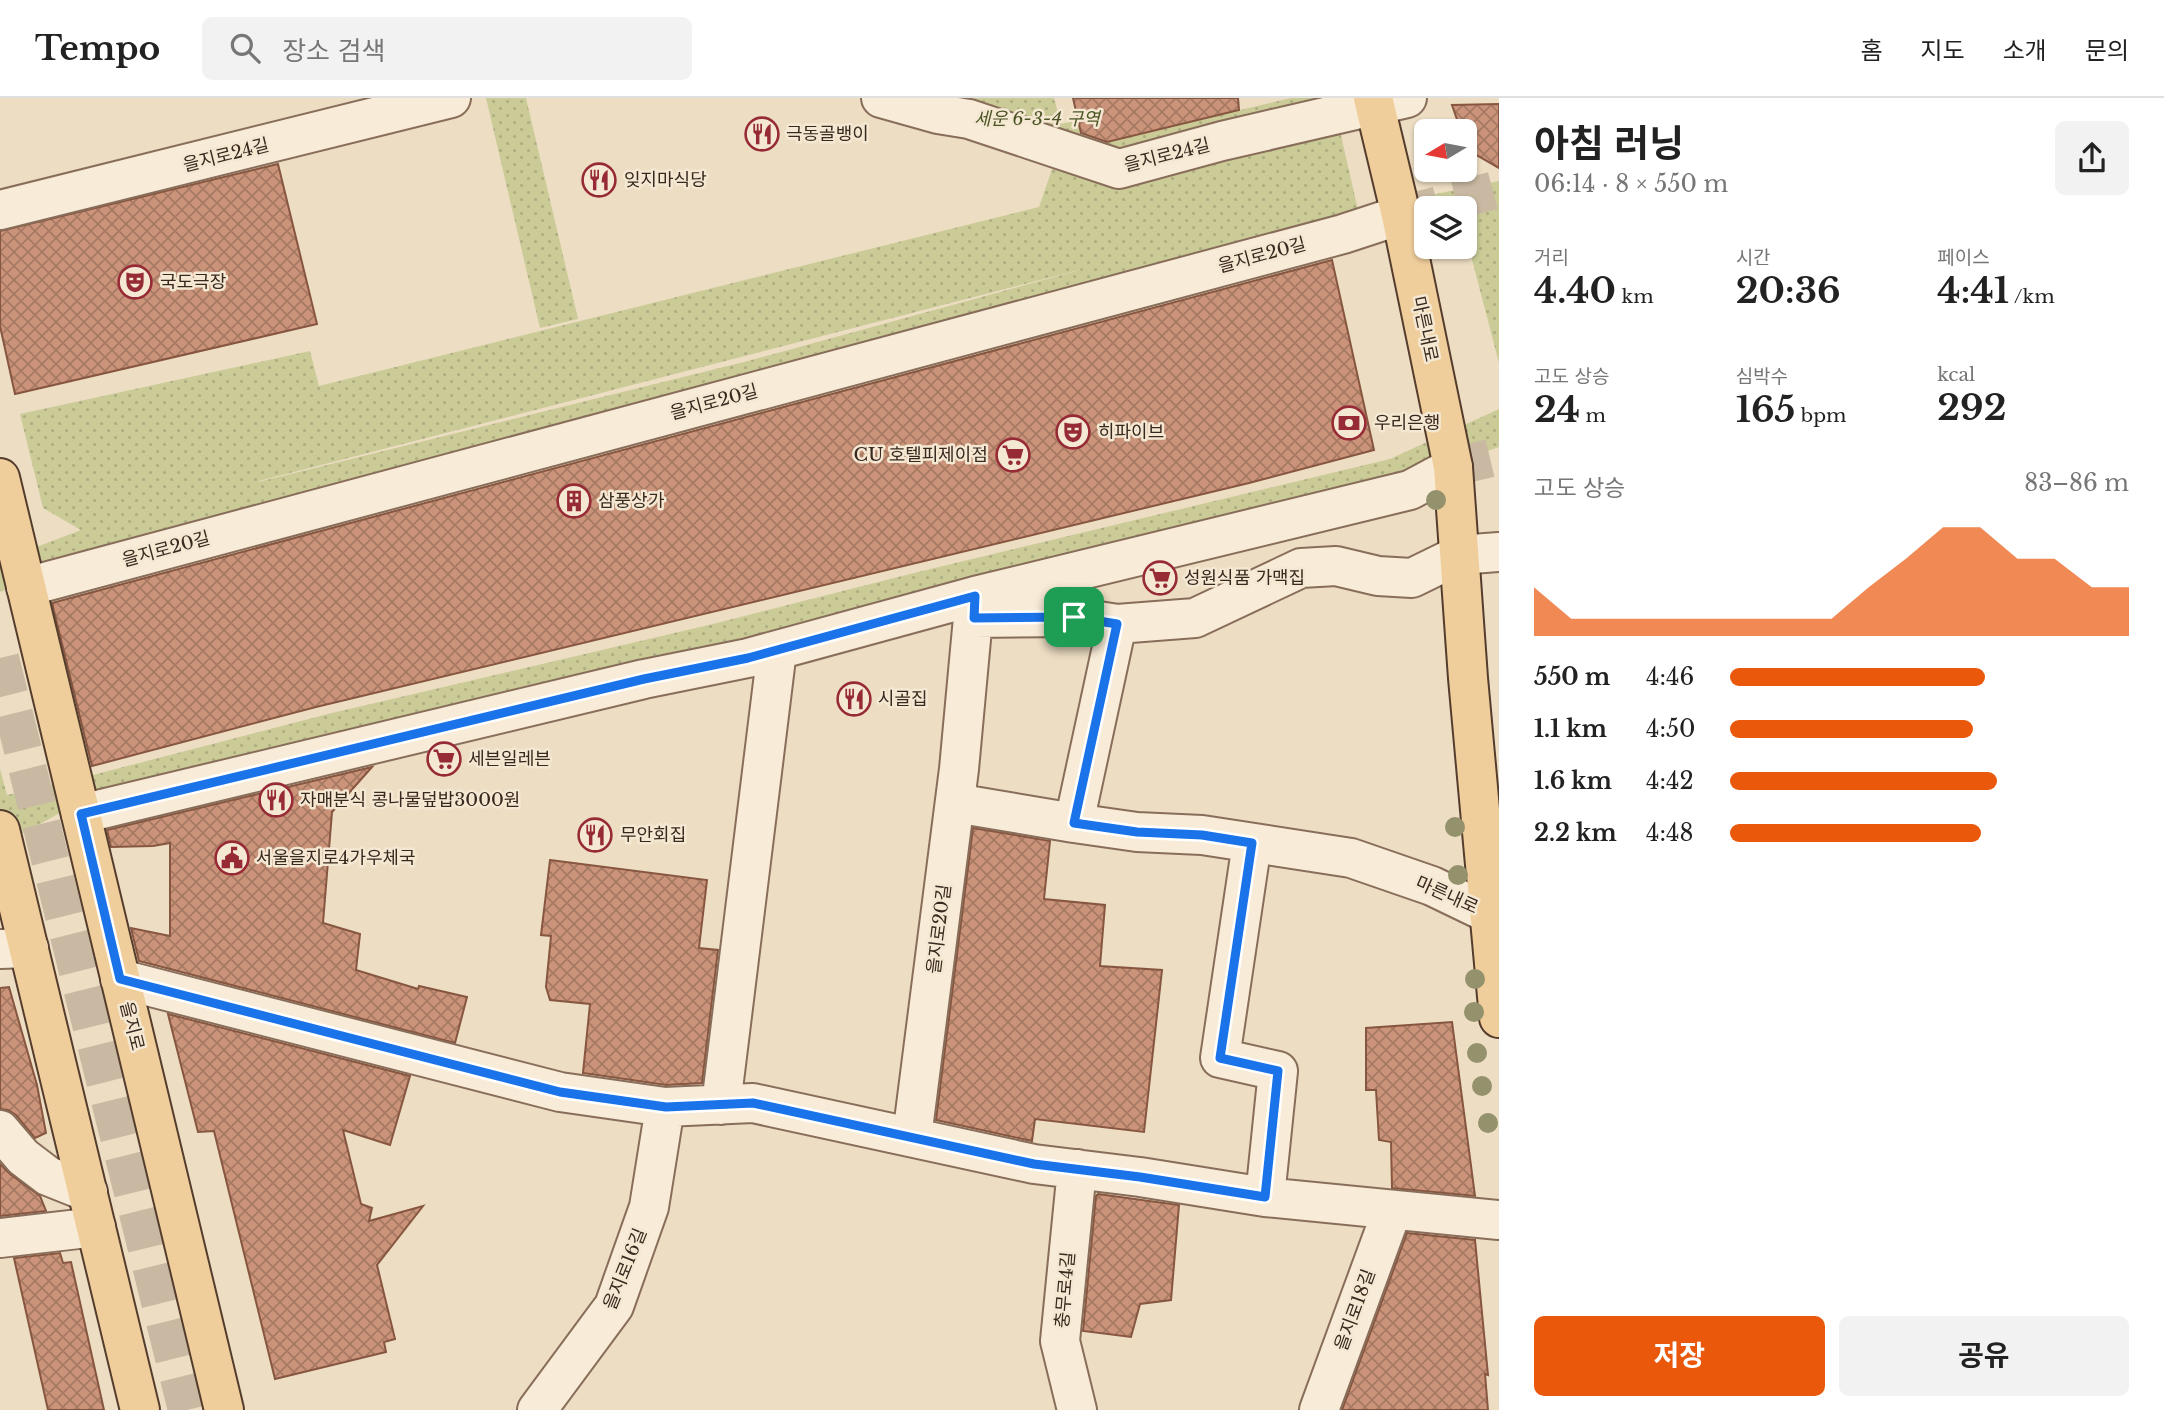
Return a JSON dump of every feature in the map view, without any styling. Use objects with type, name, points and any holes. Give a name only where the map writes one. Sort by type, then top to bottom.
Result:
[{"type":"main road","name":"마른내로","points":[[1385,100],[1401,215],[1453,467],[1468,678],[1494,914],[1499,1018]]},
{"type":"main road","name":"을지로","points":[[0,478],[33,562],[81,814],[224,1410]]},
{"type":"main road","points":[[0,830],[15,949],[92,1210],[140,1410]]},
{"type":"street","name":"을지로24길","points":[[0,210],[451,98]]},
{"type":"street","name":"을지로24길","points":[[881,98],[938,114],[969,119],[1119,169],[1385,100]]},
{"type":"street","name":"을지로20길","points":[[33,562],[1331,237],[1401,215]]},
{"type":"street","points":[[81,814],[644,679],[975,607],[1410,491],[1453,467]]},
{"type":"street","points":[[975,607],[1117,624],[1195,618],[1301,568],[1336,566],[1378,576],[1412,578],[1459,555],[1499,552]]},
{"type":"street","name":"을지로20길","points":[[912,1137],[955,803],[975,607]]},
{"type":"street","points":[[1074,823],[1117,624]]},
{"type":"street","points":[[721,1105],[777,650]]},
{"type":"street","name":"마른내로","points":[[955,803],[1137,832],[1202,835],[1351,858],[1432,886],[1494,914]]},
{"type":"street","points":[[1252,843],[1220,1058],[1278,1071],[1265,1197]]},
{"type":"street","points":[[120,979],[560,1092],[666,1107],[753,1103],[1034,1164],[1140,1177],[1265,1197],[1499,1220]]},
{"type":"street","name":"을지로16길","points":[[537,1410],[614,1306],[649,1208],[666,1107]]},
{"type":"street","points":[[0,1130],[23,1157],[92,1210]]},
{"type":"street","name":"충무로4길","points":[[1077,1169],[1060,1341],[1077,1410]]},
{"type":"street","points":[[0,1238],[92,1210]]},
{"type":"street","name":"을지로18길","points":[[1319,1410],[1392,1210]]},
{"type":"green space","points":[[486,98],[526,98],[578,319],[540,328]]},
{"type":"green space","name":"세운 6-3-4 구역","points":[[943,98],[1054,98],[1061,124],[1078,120],[1084,147],[1291,98],[1373,98],[1119,169]]},
{"type":"green space","points":[[1337,118],[1358,210],[1414,198],[1414,243],[1313,234],[42,573],[0,592],[0,561],[81,530],[43,508],[20,414],[310,351],[319,386],[1039,207],[1058,152],[1116,173]],"holes":[[[1091,267],[748,361],[259,481]]]},
{"type":"green space","points":[[1499,181],[1499,363],[1472,259],[1477,259],[1477,196],[1426,196]]},
{"type":"green space","points":[[1499,409],[1499,447],[1403,479],[1000,579],[448,706],[87,798],[0,846],[0,769],[7,795],[89,776],[328,714],[713,624],[1390,459]]},
{"type":"building","points":[[1073,98],[1238,98],[1239,110],[1107,142],[1081,133]]},
{"type":"building","points":[[1499,104],[1499,168],[1477,155],[1477,119],[1457,119],[1452,105]]},
{"type":"building","points":[[278,164],[317,324],[15,394],[0,326],[0,231]]},
{"type":"building","points":[[1332,260],[1374,450],[1249,483],[316,707],[92,766],[52,603]]},
{"type":"building","points":[[372,767],[332,812],[323,923],[360,934],[356,970],[418,989],[419,986],[467,997],[455,1043],[139,961],[131,928],[170,936],[170,843],[111,847],[107,830]]},
{"type":"building","points":[[973,828],[1050,841],[1044,899],[1105,905],[1100,966],[1162,970],[1144,1132],[1035,1119],[1032,1141],[936,1120]]},
{"type":"building","points":[[550,860],[707,880],[699,948],[718,950],[702,1083],[666,1085],[583,1073],[590,1004],[550,1000],[546,987],[551,936],[541,935]]},
{"type":"building","points":[[9,987],[37,1085],[46,1133],[35,1138],[16,1115],[0,1109],[0,988]]},
{"type":"building","points":[[168,1014],[410,1076],[390,1145],[343,1130],[361,1204],[372,1208],[369,1221],[423,1206],[377,1265],[395,1339],[384,1342],[386,1352],[275,1379],[214,1131],[198,1132]]},
{"type":"building","points":[[1452,1022],[1475,1196],[1392,1188],[1391,1142],[1379,1140],[1376,1090],[1366,1090],[1366,1028]]},
{"type":"building","points":[[0,1164],[40,1196],[46,1211],[0,1216]]},
{"type":"building","points":[[1098,1194],[1179,1205],[1171,1300],[1140,1304],[1131,1337],[1083,1331]]},
{"type":"building","points":[[1407,1233],[1475,1240],[1488,1375],[1485,1374],[1488,1410],[1342,1410]]},
{"type":"building","points":[[60,1253],[63,1263],[71,1262],[104,1410],[48,1410],[14,1258]]},
{"type":"tunnel","points":[[1401,215],[1499,189]]},
{"type":"tunnel","points":[[1453,467],[1499,456]]},
{"type":"tunnel","points":[[0,658],[187,1410]]},
{"type":"place","name":"극동골뱅이","points":[[762,134]]},
{"type":"place","name":"잊지마식당","points":[[599,180]]},
{"type":"place","name":"국도극장","points":[[135,282]]},
{"type":"place","name":"우리은행","points":[[1349,423]]},
{"type":"place","name":"히파이브","points":[[1073,432]]},
{"type":"place","name":"CU 호텔피제이점","points":[[1013,455]]},
{"type":"place","name":"삼풍상가","points":[[574,501]]},
{"type":"place","name":"성원식품 가맥집","points":[[1160,578]]},
{"type":"place","name":"시골집","points":[[854,699]]},
{"type":"place","name":"세븐일레븐","points":[[444,759]]},
{"type":"place","name":"자매분식 콩나물덮밥3000원","points":[[276,800]]},
{"type":"place","name":"무안회집","points":[[595,835]]},
{"type":"place","name":"서울을지로4가우체국","points":[[232,858]]},
{"type":"route","points":[[975,596],[974,618],[1074,617],[1117,624],[1074,823],[1137,832],[1202,835],[1252,843],[1220,1058],[1278,1071],[1265,1197],[1140,1177],[1034,1164],[753,1103],[666,1107],[560,1092],[120,979],[81,814],[644,679],[748,658],[975,596]]}]
